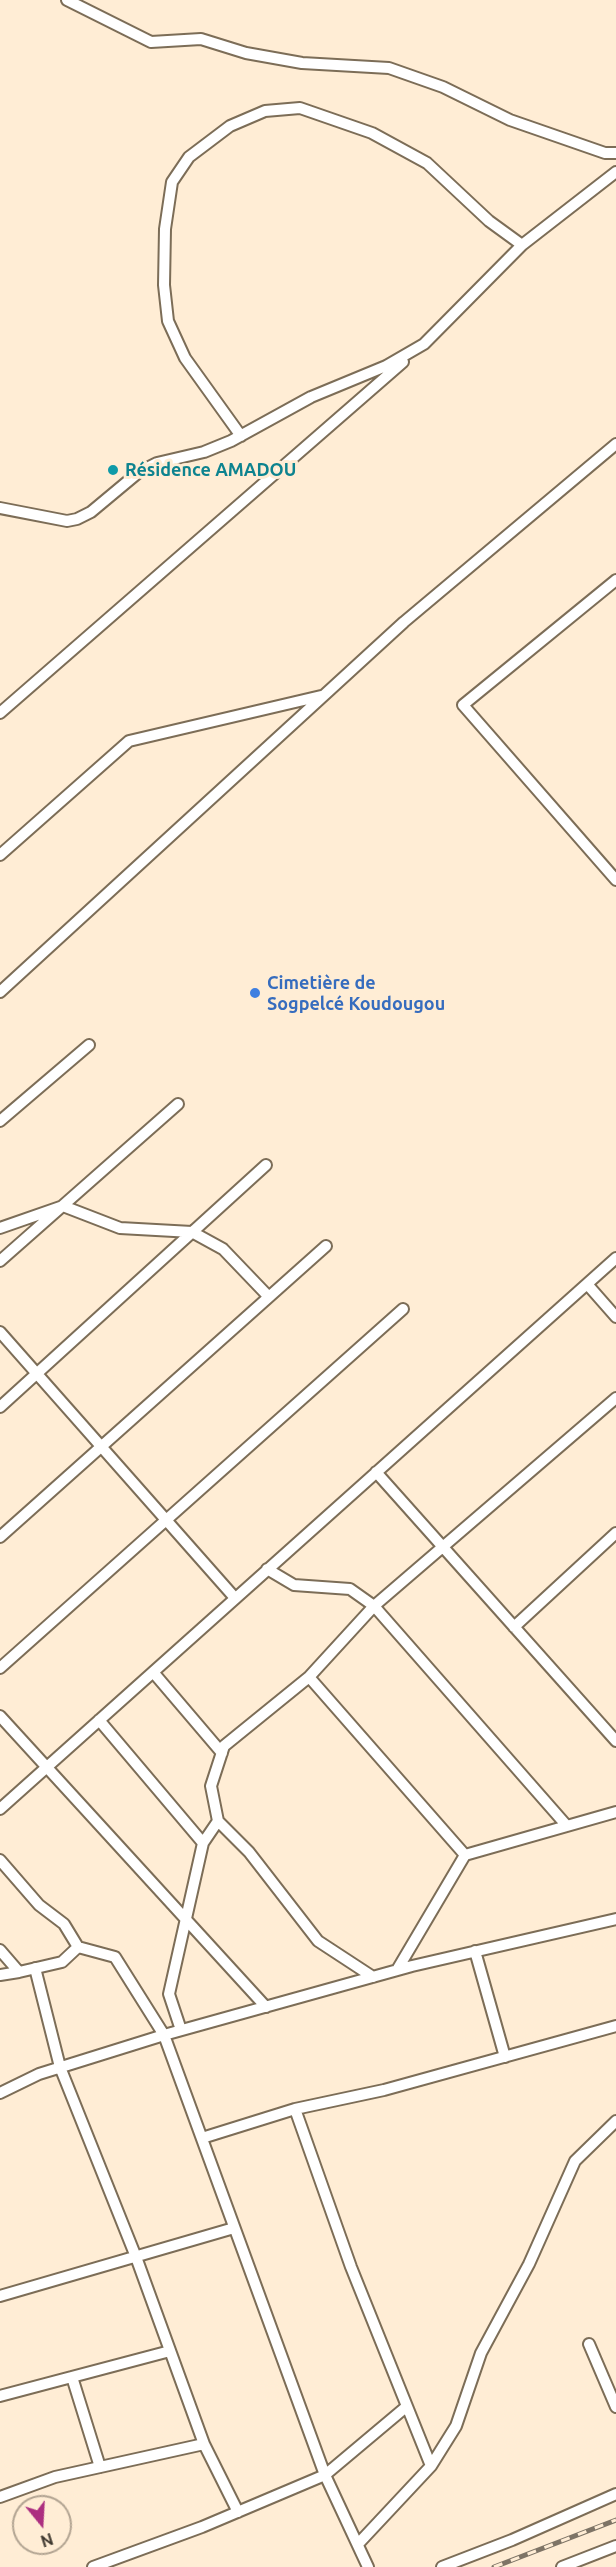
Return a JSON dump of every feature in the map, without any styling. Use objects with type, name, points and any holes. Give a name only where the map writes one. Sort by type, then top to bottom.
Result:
[{"type":"street","points":[[67,0],[151,42],[201,39],[246,52],[302,63],[389,69],[443,87],[510,120],[605,153],[616,153]]},
{"type":"street","points":[[241,436],[185,358],[168,321],[164,285],[165,229],[172,182],[189,157],[230,126],[265,111],[300,108],[372,133],[427,163],[489,221],[522,245]]},
{"type":"street","points":[[0,713],[424,344],[522,245],[616,172]]},
{"type":"street","points":[[0,508],[67,521],[77,519],[91,512],[139,472],[157,463],[204,452],[241,436],[311,398],[386,366],[424,344]]},
{"type":"street","points":[[0,992],[404,622],[616,444]]},
{"type":"street","points":[[616,580],[463,705],[616,880]]},
{"type":"street","points":[[0,855],[129,741],[325,695]]},
{"type":"street","points":[[0,1121],[88,1045]]},
{"type":"street","points":[[0,1261],[178,1104]]},
{"type":"street","points":[[0,1407],[266,1165]]},
{"type":"street","points":[[0,1228],[63,1206],[120,1228],[192,1232],[223,1249],[269,1297]]},
{"type":"street","points":[[0,1537],[326,1246]]},
{"type":"street","points":[[0,1809],[616,1258]]},
{"type":"street","points":[[587,1284],[616,1317]]},
{"type":"street","points":[[0,1668],[403,1309]]},
{"type":"street","points":[[0,1332],[235,1598]]},
{"type":"street","points":[[373,1977],[318,1941],[249,1852],[218,1821],[212,1786],[224,1746],[309,1677],[374,1606],[616,1398]]},
{"type":"street","points":[[376,1473],[616,1741]]},
{"type":"street","points":[[514,1627],[616,1533]]},
{"type":"street","points":[[267,1569],[294,1585],[350,1589],[374,1606],[567,1826]]},
{"type":"street","points":[[153,1672],[222,1753]]},
{"type":"street","points":[[309,1677],[465,1855]]},
{"type":"street","points":[[0,1716],[266,2007]]},
{"type":"street","points":[[99,1720],[202,1843]]},
{"type":"street","points":[[397,1970],[465,1855],[616,1812]]},
{"type":"street","points":[[181,2030],[169,1994],[202,1843],[218,1821]]},
{"type":"street","points":[[0,1860],[39,1905],[64,1924],[78,1947],[115,1958],[164,2035],[325,2475],[368,2567]]},
{"type":"street","points":[[597,1923],[616,1911]]},
{"type":"street","points":[[0,2093],[39,2074],[181,2030],[397,1970],[616,1918]]},
{"type":"street","points":[[0,1975],[62,1962],[78,1947]]},
{"type":"street","points":[[0,1950],[19,1972]]},
{"type":"street","points":[[475,1951],[505,2057]]},
{"type":"street","points":[[35,1968],[60,2067],[136,2256],[204,2444],[238,2512]]},
{"type":"street","points":[[202,2138],[295,2109],[384,2090],[616,2026]]},
{"type":"street","points":[[295,2109],[351,2267],[431,2466]]},
{"type":"street","points":[[358,2544],[431,2466],[456,2426],[481,2353],[529,2264],[575,2161],[616,2121]]},
{"type":"street","points":[[0,2296],[234,2228]]},
{"type":"street","points":[[589,2344],[616,2407]]},
{"type":"street","points":[[0,2396],[170,2351]]},
{"type":"street","points":[[72,2377],[100,2467]]},
{"type":"street","points":[[93,2567],[238,2512],[325,2475],[406,2407]]},
{"type":"street","points":[[0,2497],[55,2477],[204,2444]]},
{"type":"street","points":[[442,2567],[512,2540],[616,2494]]},
{"type":"street","points":[[562,2567],[616,2546]]},
{"type":"railway","points":[[494,2567],[616,2520]]},
{"type":"place","name":"Résidence AMADOU","points":[[113,470]]},
{"type":"place","name":"Cimetière de Sogpelcé Koudougou","points":[[255,993]]}]
